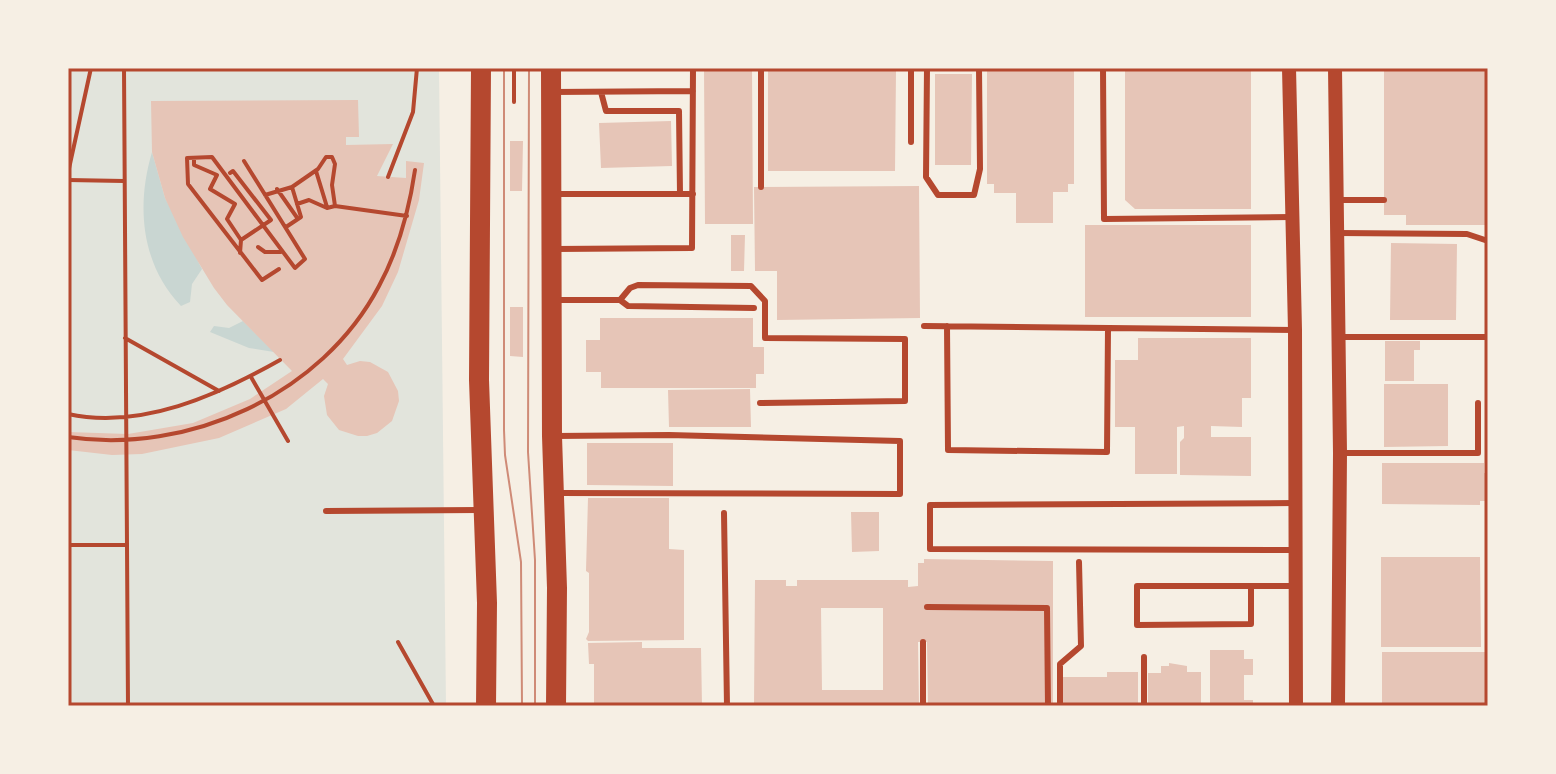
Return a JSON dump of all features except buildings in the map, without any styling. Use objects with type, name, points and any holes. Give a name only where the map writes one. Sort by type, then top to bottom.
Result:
[{"type":"main road","points":[[481,68],[479,380],[487,603],[486,706]]},
{"type":"main road","points":[[551,68],[550,299],[557,588],[556,706]]},
{"type":"street","points":[[1289,68],[1295,330],[1296,706]]},
{"type":"street","points":[[1335,68],[1340,453],[1338,706]]},
{"type":"lane","points":[[550,249],[692,248],[693,68]]},
{"type":"lane","points":[[761,68],[761,187]]},
{"type":"lane","points":[[911,68],[911,142]]},
{"type":"lane","points":[[927,68],[926,177],[938,195],[974,195],[980,169],[979,68]]},
{"type":"lane","points":[[1103,68],[1104,219],[1292,217]]},
{"type":"lane","points":[[551,92],[693,91]]},
{"type":"lane","points":[[601,92],[606,111],[679,111],[680,194]]},
{"type":"lane","points":[[551,194],[693,194]]},
{"type":"lane","points":[[1338,200],[1384,200]]},
{"type":"lane","points":[[1338,233],[1467,234],[1488,241]]},
{"type":"lane","points":[[620,300],[630,288],[638,285],[751,286],[765,301],[765,338],[905,339],[905,401],[760,403]]},
{"type":"lane","points":[[550,299],[620,300],[628,306],[754,308]]},
{"type":"lane","points":[[924,326],[1295,330]]},
{"type":"lane","points":[[947,326],[948,450],[1107,452],[1108,328]]},
{"type":"lane","points":[[1339,337],[1488,337]]},
{"type":"lane","points":[[1340,453],[1478,453],[1478,403]]},
{"type":"lane","points":[[552,436],[669,435],[900,441],[900,494],[554,493]]},
{"type":"lane","points":[[1295,503],[930,505],[930,549],[1295,550]]},
{"type":"lane","points":[[326,511],[483,510]]},
{"type":"lane","points":[[724,513],[727,706]]},
{"type":"lane","points":[[1060,706],[1060,664],[1081,646],[1079,562]]},
{"type":"lane","points":[[1251,586],[1251,624],[1137,625],[1137,586],[1251,586],[1296,586]]},
{"type":"lane","points":[[927,607],[1047,608],[1048,706]]},
{"type":"lane","points":[[923,642],[923,706]]},
{"type":"lane","points":[[1144,657],[1144,706]]},
{"type":"path","points":[[68,173],[91,68]]},
{"type":"path","points":[[124,68],[128,706]]},
{"type":"path","points":[[388,177],[413,112],[417,68]]},
{"type":"path","points":[[514,68],[514,102]]},
{"type":"path","points":[[244,161],[305,259],[295,268],[212,157],[187,158],[188,184],[262,280],[279,269]]},
{"type":"path","points":[[265,195],[292,187],[316,171],[326,157],[334,159],[332,185],[335,206]]},
{"type":"path","points":[[194,158],[194,165],[217,175],[210,189],[235,204],[227,219],[241,240],[240,253]]},
{"type":"path","points":[[68,437],[128,440],[192,430],[254,406],[287,387],[317,364],[362,313],[390,264],[407,216],[415,170]]},
{"type":"path","points":[[230,173],[233,171],[271,220],[241,240]]},
{"type":"path","points":[[316,171],[327,208]]},
{"type":"path","points":[[68,180],[124,181]]},
{"type":"path","points":[[286,227],[301,217],[292,187]]},
{"type":"path","points":[[277,189],[298,219]]},
{"type":"path","points":[[297,204],[309,200],[327,208],[358,208],[407,216]]},
{"type":"path","points":[[258,247],[265,252],[281,252]]},
{"type":"path","points":[[125,338],[219,391]]},
{"type":"path","points":[[68,414],[87,418],[126,417],[176,407],[251,377],[280,360]]},
{"type":"path","points":[[251,377],[288,441]]},
{"type":"path","points":[[68,545],[127,545]]},
{"type":"path","points":[[398,642],[434,706]]},
{"type":"shaded area","points":[[68,68],[439,68],[446,706],[68,706]]},
{"type":"shaded area","points":[[152,152],[165,198],[202,269],[192,284],[190,302],[181,306],[157,272],[146,234],[144,193]]},
{"type":"shaded area","points":[[243,321],[274,352],[249,348],[210,332],[214,326],[229,328]]},
{"type":"tram line","points":[[504,68],[504,430],[521,562],[522,706]]},
{"type":"tram line","points":[[529,68],[528,452],[535,560],[535,706]]}]
